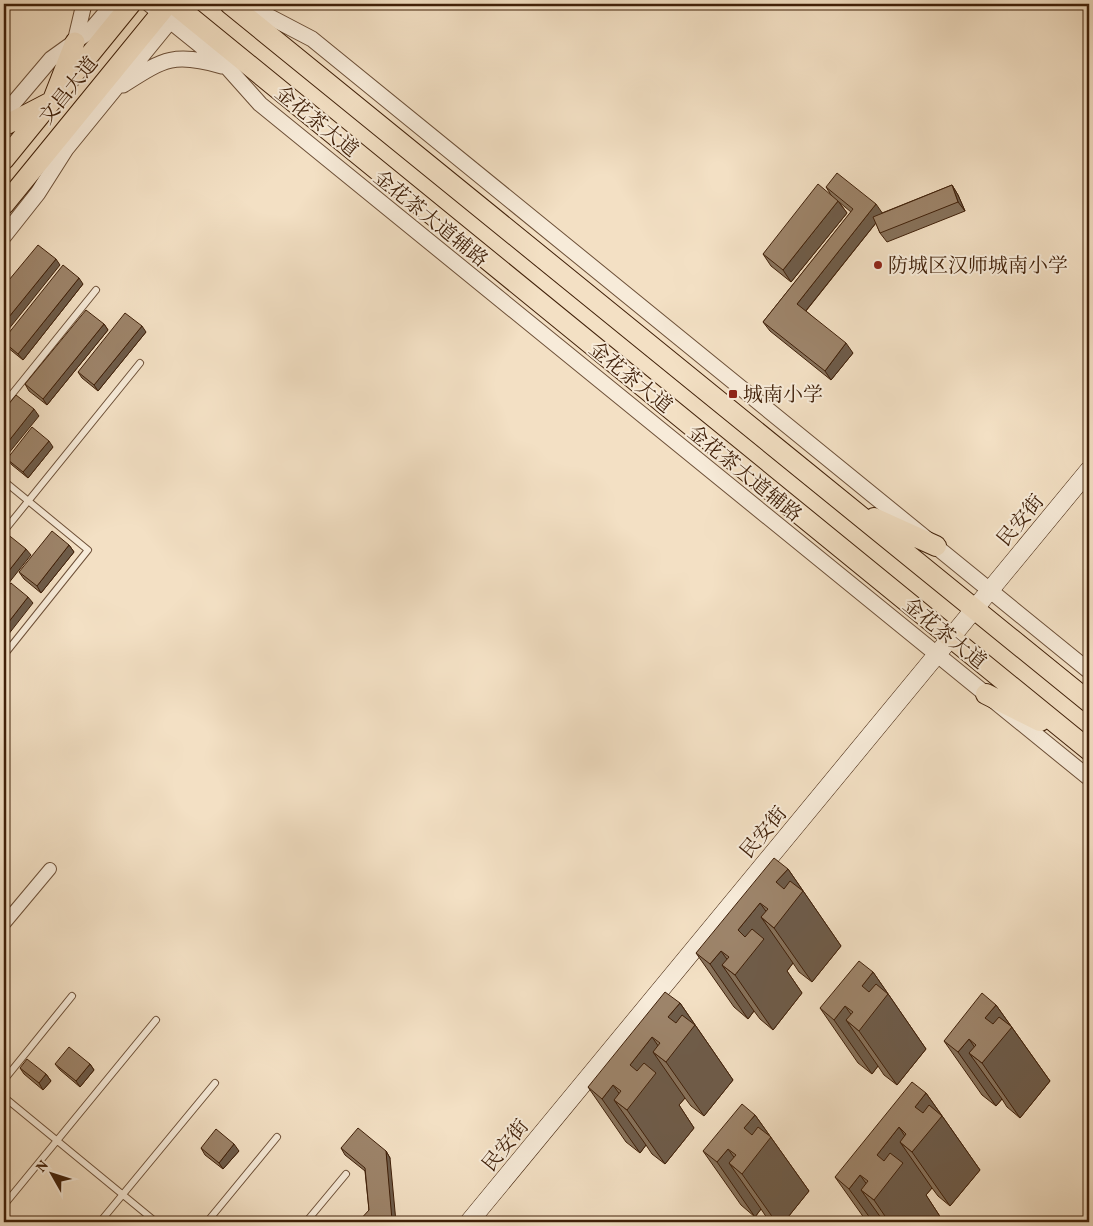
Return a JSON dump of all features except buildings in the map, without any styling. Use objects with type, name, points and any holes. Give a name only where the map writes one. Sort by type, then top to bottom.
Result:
[{"type":"highway","name":"金花茶大道","points":[[230,4],[1089,702]]},
{"type":"highway","name":"金花茶大道","points":[[169,8],[268,80],[1089,750]]},
{"type":"highway","points":[[266,10],[291,53]]},
{"type":"highway","points":[[227,67],[268,80]]},
{"type":"highway","points":[[848,507],[936,546]]},
{"type":"highway","points":[[986,694],[1071,735]]},
{"type":"main road","name":"文昌大道","points":[[4,160],[131,4]]},
{"type":"main road","name":"文昌大道","points":[[4,205],[169,8]]},
{"type":"main road","points":[[4,126],[52,101],[75,42]]},
{"type":"main road","points":[[23,182],[66,149]]},
{"type":"main road","name":"民安街","points":[[469,1222],[1089,470]]},
{"type":"street","points":[[75,42],[84,4]]},
{"type":"street","points":[[4,120],[12,105],[50,59],[90,31],[113,4]]},
{"type":"street","points":[[254,4],[312,39],[1089,671]]},
{"type":"street","points":[[4,236],[38,193],[66,149],[113,91],[169,8]]},
{"type":"street","name":"金花茶大道辅路","points":[[169,8],[227,67],[260,104],[1089,778]]},
{"type":"street","points":[[113,91],[168,60],[183,58],[227,67]]},
{"type":"street","points":[[4,924],[50,869]]},
{"type":"lane","points":[[4,404],[96,290]]},
{"type":"lane","points":[[4,531],[140,363]]},
{"type":"lane","points":[[4,481],[88,550],[4,655]]},
{"type":"lane","points":[[4,1080],[72,996]]},
{"type":"lane","points":[[4,1205],[156,1020]]},
{"type":"lane","points":[[100,1222],[215,1083]]},
{"type":"lane","points":[[4,1097],[156,1222]]},
{"type":"lane","points":[[207,1222],[277,1137]]},
{"type":"lane","points":[[306,1222],[346,1174]]},
{"type":"place","name":"防城区汉师城南小学","points":[[878,265]]},
{"type":"place","name":"城南小学","points":[[733,394]]}]
